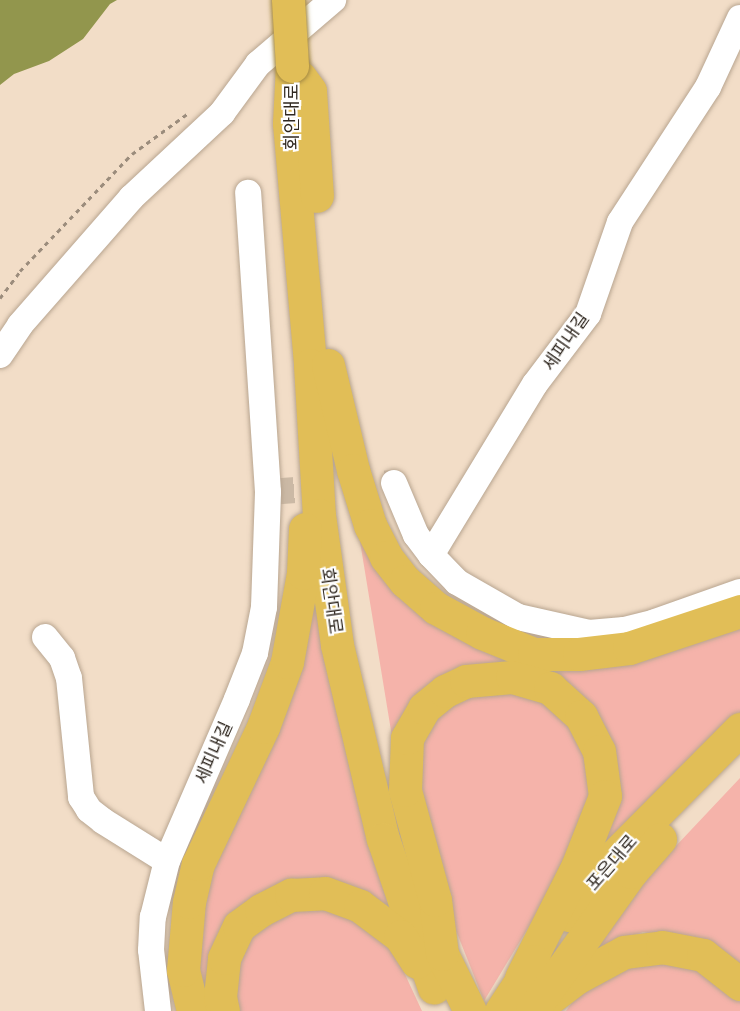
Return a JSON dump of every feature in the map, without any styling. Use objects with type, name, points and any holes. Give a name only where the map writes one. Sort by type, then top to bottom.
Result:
[{"type":"highway","name":"회안대로","points":[[288,0],[292,66],[289,123],[319,365],[331,436],[350,620],[377,753],[401,842],[442,954]]},
{"type":"highway","name":"회안대로","points":[[319,365],[319,515],[337,645],[383,839],[440,999]]},
{"type":"highway","points":[[319,365],[370,525],[386,557],[405,580],[436,608],[482,633],[534,654],[579,654],[629,648],[740,611]]},
{"type":"highway","points":[[193,1011],[183,970],[189,902],[198,864],[263,727],[287,662],[303,573],[319,365]]},
{"type":"highway","points":[[470,1011],[442,954],[435,900],[405,790],[407,738],[424,708],[445,692],[466,681],[512,677],[550,688],[581,716],[599,751],[605,796],[577,867],[521,978]]},
{"type":"highway","name":"포은대로","points":[[501,1011],[521,978],[612,858],[740,729]]},
{"type":"highway","name":"포은대로","points":[[532,1011],[631,872],[693,802],[740,758]]},
{"type":"highway","points":[[223,1011],[220,997],[224,958],[239,926],[261,910],[291,896],[325,893],[360,906],[399,936],[440,999]]},
{"type":"highway","points":[[532,1011],[578,977],[624,952],[662,947],[703,955],[740,984]]},
{"type":"street","points":[[0,355],[20,325],[131,198],[222,113],[258,64],[333,0]]},
{"type":"street","name":"세피내길","points":[[431,555],[535,384],[588,314],[620,222],[708,87],[740,18]]},
{"type":"street","name":"세피내길","points":[[158,1011],[151,950],[153,917],[167,861],[255,653],[264,607],[268,492],[248,193]]},
{"type":"street","points":[[394,483],[416,535],[431,555],[457,582],[518,617],[589,633],[624,630],[655,622],[740,592]]},
{"type":"street","points":[[45,637],[62,658],[69,678],[81,797],[89,810],[103,821],[167,861]]},
{"type":"shaded area","points":[[0,0],[117,0],[110,4],[83,39],[49,61],[14,74],[0,85]]},
{"type":"shaded area","points":[[356,517],[514,655],[740,623],[740,713],[597,863],[609,797],[585,707],[479,667],[394,749]]},
{"type":"shaded area","points":[[311,545],[399,921],[270,892],[207,999],[198,981],[197,919]]},
{"type":"shaded area","points":[[466,689],[527,689],[572,720],[597,794],[581,840],[484,1001],[453,923],[421,821],[422,724]]},
{"type":"shaded area","points":[[740,778],[740,966],[680,938],[643,932],[582,954],[658,865]]},
{"type":"shaded area","points":[[320,909],[339,911],[390,942],[422,1011],[236,1011],[238,960],[257,931],[282,913]]},
{"type":"shaded area","points":[[677,961],[708,971],[736,996],[740,1002],[740,1011],[566,1011],[575,998],[630,962]]},
{"type":"tunnel","points":[[268,492],[394,483]]}]
